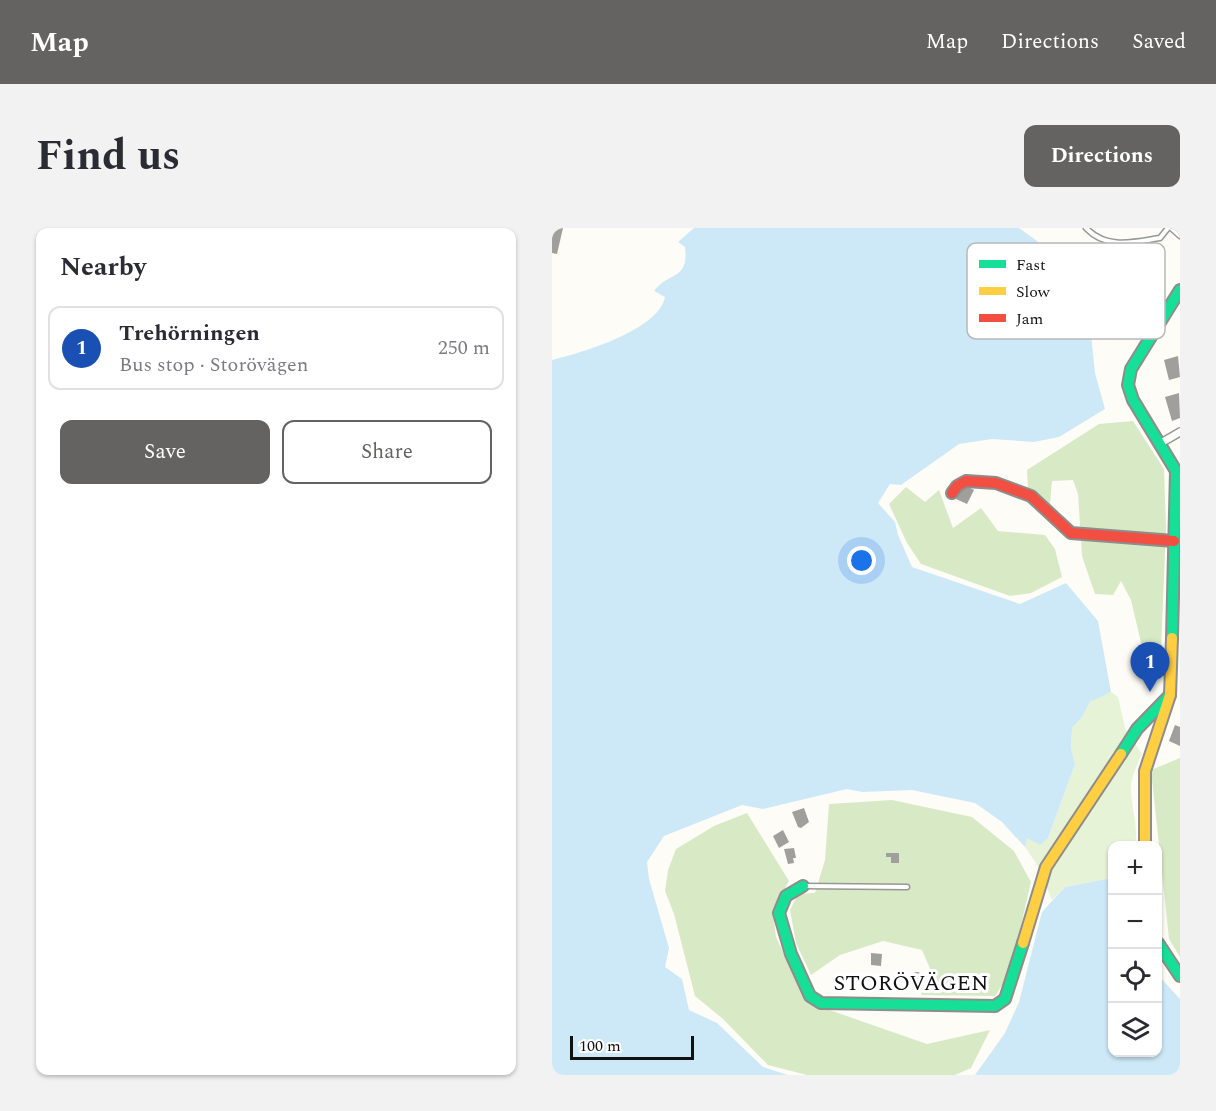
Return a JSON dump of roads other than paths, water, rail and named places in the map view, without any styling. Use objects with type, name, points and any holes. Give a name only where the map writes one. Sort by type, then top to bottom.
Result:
[{"type":"street","points":[[1165,314],[1180,290]]},
{"type":"street","points":[[1145,841],[1144,771],[1175,694],[1174,541],[1178,472],[1137,408],[1128,385],[1131,369],[1150,339]]},
{"type":"street","points":[[1161,443],[1180,432]]},
{"type":"street","points":[[952,493],[957,484],[965,480],[1006,484],[1032,495],[1071,532],[1174,541]]},
{"type":"street","name":"STORÖVÄGEN","points":[[803,886],[786,896],[779,913],[791,954],[810,996],[821,1003],[995,1005],[1005,999],[1015,972],[1046,867],[1137,729],[1175,694]]},
{"type":"street","points":[[1162,949],[1180,976]]},
{"type":"lane","points":[[1086,228],[1101,240],[1116,243]]},
{"type":"lane","points":[[1128,243],[1160,238],[1169,228],[1180,236]]},
{"type":"lane","points":[[803,886],[907,887]]},
{"type":"water","points":[[694,228],[1019,228],[1037,241],[1038,243],[967,243],[967,339],[1091,339],[1095,373],[1105,409],[1059,437],[1034,442],[992,439],[959,444],[901,485],[890,484],[878,503],[895,522],[912,567],[1020,604],[1066,583],[1098,621],[1111,692],[1090,702],[1082,717],[1072,728],[1071,748],[1075,764],[1048,838],[1040,845],[1027,838],[1025,847],[1002,822],[975,803],[912,790],[862,792],[847,789],[763,809],[742,805],[664,836],[647,862],[649,879],[669,948],[665,967],[682,979],[689,1010],[717,1023],[763,1067],[788,1075],[552,1075],[552,360],[599,346],[634,330],[649,320],[660,309],[665,297],[654,291],[681,271],[684,265],[685,247],[678,242]]},
{"type":"water","points":[[1108,879],[1108,1057],[1162,1057],[1162,979],[1180,999],[1180,1075],[975,1075],[1005,1033],[1019,1002],[1042,912],[1065,887]]},
{"type":"place","name":"Trehörningen","points":[[1150,692]]}]
